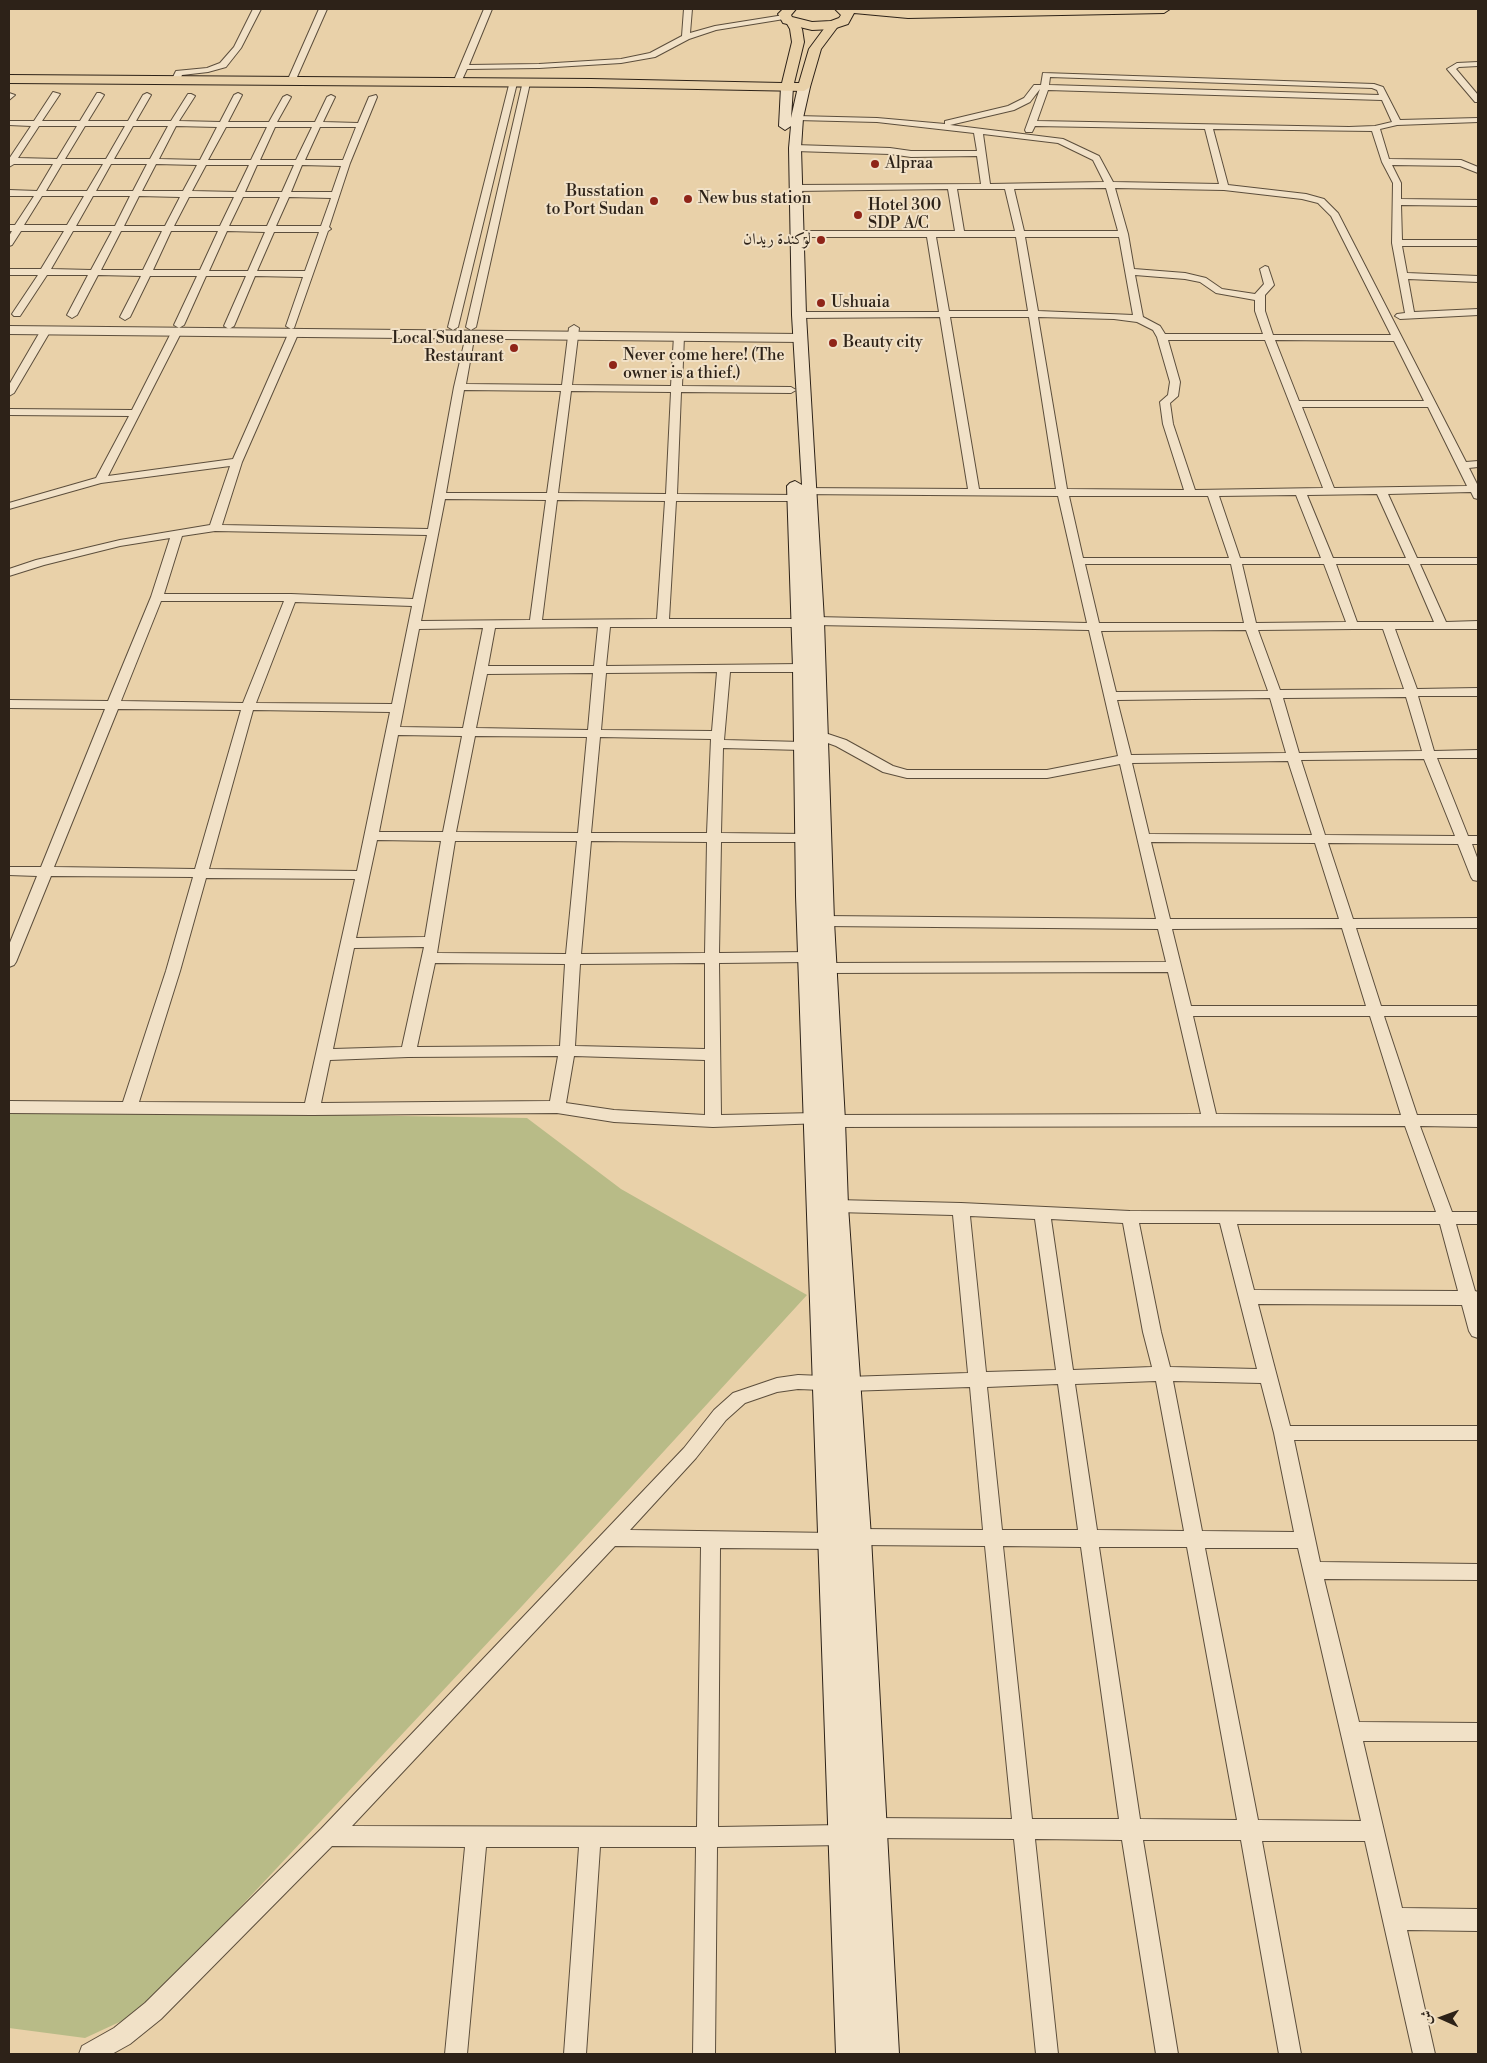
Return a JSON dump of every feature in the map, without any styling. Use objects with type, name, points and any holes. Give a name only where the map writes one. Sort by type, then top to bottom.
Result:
[{"type":"highway","points":[[789,16],[812,26],[841,16],[971,11],[1164,9]]},
{"type":"main road","points":[[789,16],[796,29],[798,42],[783,148],[783,194],[795,330],[808,622],[811,740],[824,921],[818,962]]},
{"type":"main road","points":[[801,493],[792,390],[795,330],[795,148],[797,118],[793,84],[815,49],[841,16]]},
{"type":"main road","points":[[9,80],[293,77],[462,72],[793,84]]},
{"type":"main road","points":[[9,75],[520,83],[793,84]]},
{"type":"main road","points":[[808,622],[802,668],[811,740],[805,838],[818,962],[836,1384],[846,1539],[872,1828],[883,2054]]},
{"type":"main road","points":[[825,1120],[836,1206],[836,1384]]},
{"type":"main road","points":[[846,1539],[843,1834],[852,2054]]},
{"type":"street","points":[[176,78],[182,72],[208,70],[223,65],[237,48],[257,9]]},
{"type":"street","points":[[293,77],[323,9]]},
{"type":"street","points":[[488,9],[462,72],[621,61],[652,55],[686,37],[715,28],[789,16]]},
{"type":"street","points":[[686,37],[688,9]]},
{"type":"street","points":[[1478,64],[1457,65],[1451,68],[1478,100]]},
{"type":"street","points":[[1027,136],[1045,88],[1046,74],[1368,85],[1378,88],[1397,123]]},
{"type":"street","points":[[453,327],[474,239],[520,83]]},
{"type":"street","points":[[312,1109],[349,943],[433,532],[470,330],[491,239],[520,83]]},
{"type":"street","points":[[938,126],[1011,108],[1027,100],[1037,88],[1384,98]]},
{"type":"street","points":[[10,162],[56,94]]},
{"type":"street","points":[[9,243],[14,228],[60,161],[100,95]]},
{"type":"street","points":[[18,314],[147,95]]},
{"type":"street","points":[[125,317],[202,162],[238,95]]},
{"type":"street","points":[[72,315],[173,124],[191,96]]},
{"type":"street","points":[[100,480],[178,328],[254,162],[287,97]]},
{"type":"street","points":[[229,326],[285,194],[316,125],[331,97]]},
{"type":"street","points":[[215,528],[237,462],[293,329],[346,162],[373,97]]},
{"type":"street","points":[[797,118],[876,120],[1027,136],[1060,141],[1096,158],[1102,166],[1110,186],[1123,234],[1138,318]]},
{"type":"street","points":[[1032,122],[1350,129],[1375,128],[1397,123],[1478,120]]},
{"type":"street","points":[[9,123],[361,125]]},
{"type":"street","points":[[1208,126],[1224,187]]},
{"type":"street","points":[[1375,128],[1386,162],[1397,183],[1397,243],[1410,315]]},
{"type":"street","points":[[978,130],[986,187]]},
{"type":"street","points":[[795,148],[890,151],[911,154],[982,153]]},
{"type":"street","points":[[10,162],[346,162]]},
{"type":"street","points":[[1386,162],[1461,163],[1478,170]]},
{"type":"street","points":[[1009,186],[1021,234],[1046,402],[1062,491],[1112,696],[1125,759],[1165,924],[1173,967],[1210,1120]]},
{"type":"street","points":[[439,496],[553,495],[671,498],[801,493],[974,491],[1191,493],[1330,491],[1476,492],[1335,215],[1321,201],[1303,196],[1224,187],[1009,186],[795,188]]},
{"type":"street","points":[[952,187],[960,234]]},
{"type":"street","points":[[9,193],[336,195]]},
{"type":"street","points":[[1398,202],[1478,202]]},
{"type":"street","points":[[14,228],[326,229]]},
{"type":"street","points":[[796,234],[1123,234]]},
{"type":"street","points":[[931,234],[974,491]]},
{"type":"street","points":[[474,239],[491,239]]},
{"type":"street","points":[[1397,243],[1478,244]]},
{"type":"street","points":[[1265,269],[1269,286],[1259,298],[1260,310],[1330,491]]},
{"type":"street","points":[[9,272],[309,274]]},
{"type":"street","points":[[1131,272],[1192,278],[1207,282],[1219,291],[1259,298]]},
{"type":"street","points":[[1403,276],[1478,279]]},
{"type":"street","points":[[1387,316],[1478,312]]},
{"type":"street","points":[[573,331],[679,336],[795,330],[943,314],[1034,314],[1138,318],[1153,325],[1162,336],[1176,385],[1174,396],[1165,402],[1168,424],[1191,493]]},
{"type":"street","points":[[9,324],[293,329],[795,330]]},
{"type":"street","points":[[9,330],[229,326],[293,329],[453,327],[470,330]]},
{"type":"street","points":[[9,393],[46,330]]},
{"type":"street","points":[[536,623],[573,331]]},
{"type":"street","points":[[663,622],[679,336]]},
{"type":"street","points":[[1162,336],[1399,338]]},
{"type":"street","points":[[459,387],[792,390]]},
{"type":"street","points":[[1296,404],[1432,404]]},
{"type":"street","points":[[9,412],[136,413]]},
{"type":"street","points":[[9,506],[100,480],[237,462]]},
{"type":"street","points":[[1462,465],[1478,464]]},
{"type":"street","points":[[1381,491],[1415,562],[1442,625]]},
{"type":"street","points":[[1300,492],[1353,626]]},
{"type":"street","points":[[1212,493],[1236,562],[1251,626],[1275,693],[1294,758],[1411,1122],[1473,1298],[1478,1330]]},
{"type":"street","points":[[9,573],[40,562],[120,543],[215,528],[433,532]]},
{"type":"street","points":[[9,962],[157,597],[177,533]]},
{"type":"street","points":[[1078,561],[1478,561]]},
{"type":"street","points":[[157,597],[291,598],[418,603]]},
{"type":"street","points":[[130,1106],[173,972],[248,706],[291,598]]},
{"type":"street","points":[[414,625],[663,622],[808,622],[1094,627],[1478,625]]},
{"type":"street","points":[[557,1107],[567,1051],[573,960],[604,623]]},
{"type":"street","points":[[408,1052],[428,958],[448,835],[483,670],[490,624]]},
{"type":"street","points":[[1387,626],[1410,685],[1429,754],[1478,876]]},
{"type":"street","points":[[713,1121],[712,958],[714,837],[718,740],[724,668]]},
{"type":"street","points":[[483,670],[802,668]]},
{"type":"street","points":[[1112,696],[1478,692]]},
{"type":"street","points":[[9,704],[396,708]]},
{"type":"street","points":[[391,731],[593,734],[718,740],[811,740],[841,743],[888,769],[907,774],[1047,774],[1125,759],[1478,754]]},
{"type":"street","points":[[371,836],[805,838]]},
{"type":"street","points":[[1144,838],[1478,840]]},
{"type":"street","points":[[9,870],[363,875]]},
{"type":"street","points":[[824,921],[1165,924],[1478,923]]},
{"type":"street","points":[[349,943],[431,942]]},
{"type":"street","points":[[428,958],[573,960],[712,958],[818,962],[1173,967]]},
{"type":"street","points":[[1184,1011],[1478,1011]]},
{"type":"street","points":[[324,1055],[408,1052],[567,1051],[713,1055]]},
{"type":"street","points":[[9,1107],[130,1106],[312,1109],[557,1107],[614,1116],[713,1121],[1478,1121]]},
{"type":"street","points":[[836,1206],[961,1209],[1130,1217],[1478,1218]]},
{"type":"street","points":[[961,1209],[976,1379],[1047,2054]]},
{"type":"street","points":[[1042,1213],[1131,1831],[1167,2054]]},
{"type":"street","points":[[1130,1217],[1152,1332],[1163,1374],[1250,1831],[1290,2054]]},
{"type":"street","points":[[1227,1218],[1283,1433],[1305,1540],[1351,1731],[1424,2054]]},
{"type":"street","points":[[1248,1297],[1473,1298]]},
{"type":"street","points":[[90,2054],[122,2036],[153,2010],[328,1836],[611,1538],[690,1453],[720,1415],[739,1398],[777,1385],[798,1382],[836,1384],[1163,1374],[1267,1376]]},
{"type":"street","points":[[1283,1433],[1478,1433]]},
{"type":"street","points":[[611,1538],[711,1540],[993,1538],[1305,1540]]},
{"type":"street","points":[[704,2054],[711,1540]]},
{"type":"street","points":[[1312,1570],[1478,1572]]},
{"type":"street","points":[[1351,1731],[1478,1732]]},
{"type":"street","points":[[872,1828],[1374,1831]]},
{"type":"street","points":[[328,1836],[476,1838],[706,1837],[843,1834]]},
{"type":"street","points":[[575,2054],[590,1837]]},
{"type":"street","points":[[456,2054],[476,1838]]},
{"type":"street","points":[[1393,1919],[1478,1920]]},
{"type":"green space","points":[[9,1113],[209,1113],[527,1118],[621,1189],[807,1295],[523,1605],[173,1979],[126,2019],[85,2038],[9,2028]]},
{"type":"place","name":"Alpraa","points":[[875,164]]},
{"type":"place","name":"New bus station","points":[[688,199]]},
{"type":"place","name":"Busstation to Port Sudan","points":[[654,201]]},
{"type":"place","name":"Hotel 300 SDP A/C","points":[[858,215]]},
{"type":"place","name":"لوكندة ريدان","points":[[821,240]]},
{"type":"place","name":"Ushuaia","points":[[821,303]]},
{"type":"place","name":"Beauty city","points":[[833,343]]},
{"type":"place","name":"Local Sudanese Restaurant","points":[[514,348]]},
{"type":"place","name":"Never come here! (The owner is a thief.)","points":[[613,365]]}]
